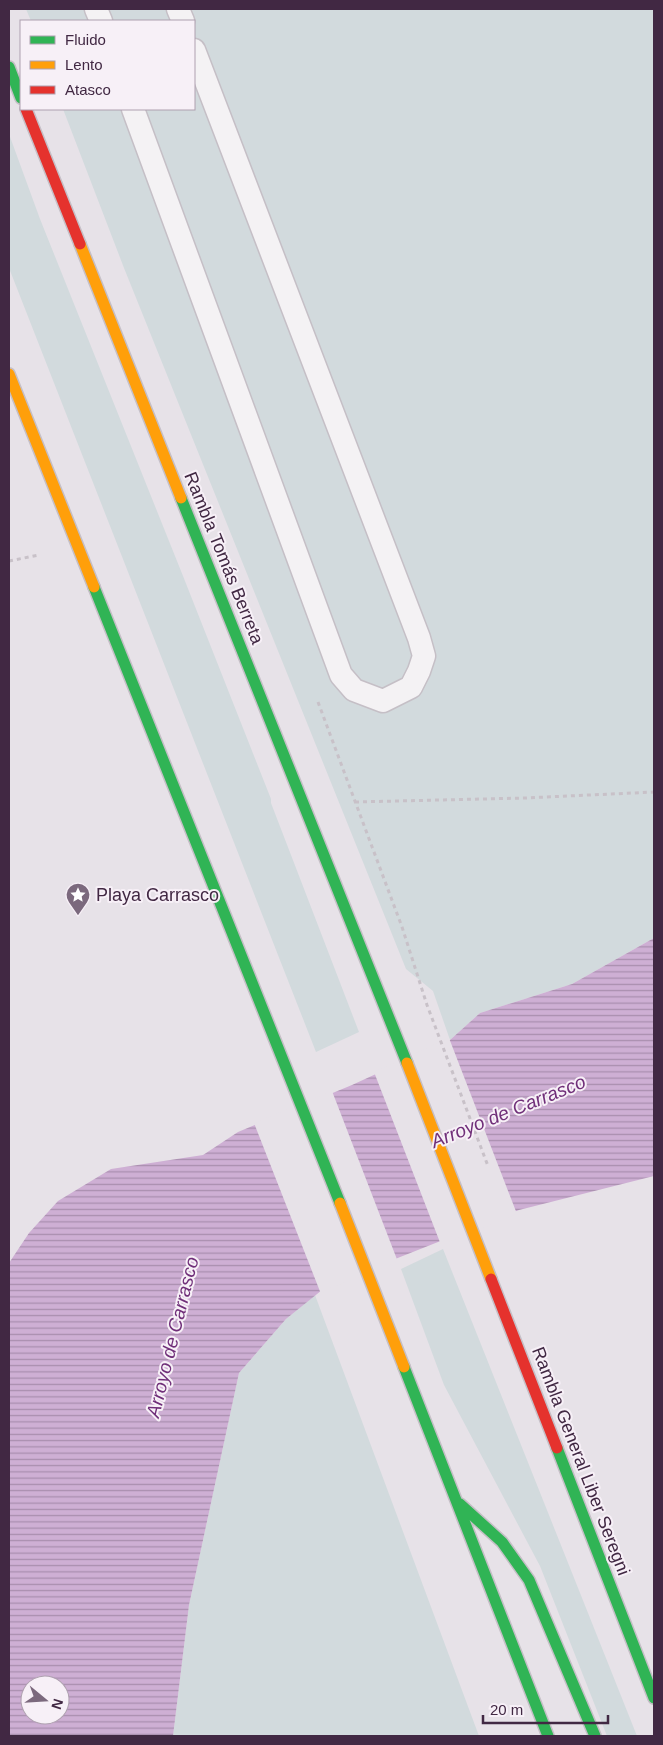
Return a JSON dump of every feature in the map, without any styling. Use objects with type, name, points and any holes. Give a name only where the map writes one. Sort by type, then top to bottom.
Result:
[{"type":"main road","points":[[9,67],[20,95]]},
{"type":"main road","name":"Rambla Tomás Berreta","points":[[26,110],[475,1236]]},
{"type":"main road","points":[[9,374],[285,1065],[548,1736]]},
{"type":"main road","name":"Rambla General Liber Seregni","points":[[475,1236],[654,1698]]},
{"type":"main road","points":[[455,1500],[502,1542],[529,1580],[595,1736]]},
{"type":"lane","points":[[133,110],[341,675],[354,690],[383,701],[410,687],[419,671],[424,656],[419,638],[195,53]]},
{"type":"path","points":[[9,561],[39,555]]},
{"type":"path","points":[[355,802],[524,798],[654,792]]},
{"type":"path","points":[[427,1005],[489,1168]]},
{"type":"shaded area","points":[[26,9],[654,9],[654,938],[572,984],[480,1013],[450,1040],[433,991],[406,969],[124,268],[63,110],[195,110],[195,20],[31,20]]},
{"type":"shaded area","points":[[9,134],[40,219],[271,799],[359,1032],[316,1052],[9,268]]},
{"type":"shaded area","points":[[443,1249],[637,1736],[607,1736],[540,1566],[444,1385],[401,1269]]},
{"type":"shaded area","points":[[315,1295],[479,1736],[173,1736],[189,1605],[239,1373],[286,1319]]},
{"type":"water","name":"Arroyo de Carrasco","points":[[654,938],[654,1176],[519,1210],[327,1286],[286,1319],[239,1373],[189,1605],[173,1736],[9,1736],[9,1263],[29,1233],[58,1201],[111,1169],[203,1155],[238,1132],[352,1085],[450,1040],[480,1013],[572,984]]},
{"type":"pier","points":[[449,1038],[517,1214],[441,1245],[374,1072]]},
{"type":"pier","points":[[332,1091],[398,1262],[328,1289],[321,1294],[254,1123]]},
{"type":"traffic: fast","points":[[9,67],[20,95]]},
{"type":"traffic: fast","points":[[181,498],[407,1063]]},
{"type":"traffic: fast","points":[[94,587],[340,1203]]},
{"type":"traffic: fast","points":[[404,1367],[548,1736]]},
{"type":"traffic: fast","points":[[557,1448],[654,1698]]},
{"type":"traffic: fast","points":[[460,1504],[502,1542],[529,1580],[595,1736]]},
{"type":"traffic: slow","points":[[80,244],[181,498]]},
{"type":"traffic: slow","points":[[9,374],[94,587]]},
{"type":"traffic: slow","points":[[407,1063],[491,1279]]},
{"type":"traffic: slow","points":[[340,1203],[404,1367]]},
{"type":"traffic: jam","points":[[26,110],[80,244]]},
{"type":"traffic: jam","points":[[491,1279],[557,1448]]},
{"type":"place","name":"Playa Carrasco","points":[[78,916]]}]
